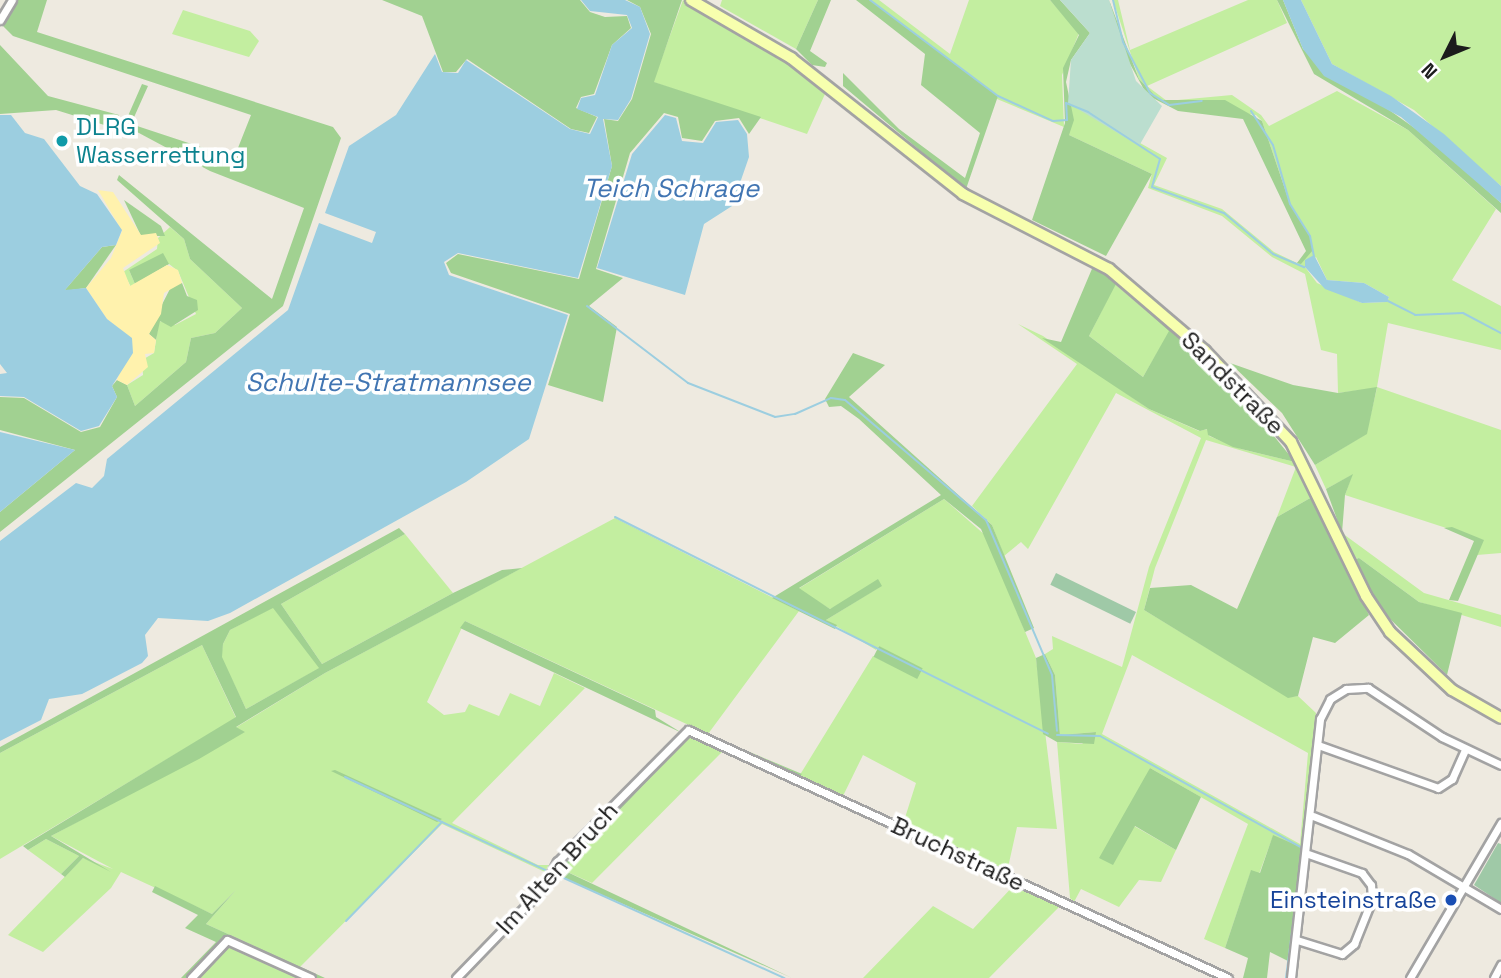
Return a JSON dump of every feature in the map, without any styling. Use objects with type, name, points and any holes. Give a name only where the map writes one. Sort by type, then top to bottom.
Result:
[{"type":"main road","name":"Sandstraße","points":[[691,0],[791,58],[963,194],[1110,269],[1240,384],[1275,420],[1304,464],[1357,579],[1390,632],[1452,690],[1501,718]]},
{"type":"street","points":[[0,19],[12,0]]},
{"type":"street","points":[[1291,978],[1313,816],[1324,706],[1339,692],[1356,687],[1378,692],[1465,750],[1501,765]]},
{"type":"street","name":"Im Alten Bruch","points":[[456,978],[543,888],[550,872],[688,730]]},
{"type":"street","name":"Bruchstraße","points":[[688,730],[1228,978]]},
{"type":"street","points":[[1318,745],[1438,788],[1452,779],[1465,750]]},
{"type":"street","points":[[1313,816],[1408,854],[1501,909]]},
{"type":"street","points":[[1410,978],[1467,888],[1501,823]]},
{"type":"street","points":[[1297,940],[1342,954],[1354,944],[1372,899],[1371,885],[1362,873],[1308,854]]},
{"type":"street","points":[[191,978],[228,940],[311,978]]},
{"type":"street","points":[[1494,978],[1501,965]]},
{"type":"green space","points":[[16,0],[47,0],[37,32],[333,127],[341,138],[283,306],[0,532],[0,512],[75,450],[0,430],[0,397],[24,398],[81,432],[100,427],[117,397],[112,386],[117,380],[127,385],[135,406],[186,362],[191,338],[215,333],[242,308],[190,259],[184,239],[117,180],[119,175],[272,299],[304,208],[210,171],[124,125],[142,84],[148,86],[131,124],[234,158],[251,115],[13,36],[0,23]]},
{"type":"green space","points":[[382,0],[580,0],[590,12],[605,17],[627,16],[631,28],[612,45],[594,94],[581,97],[576,108],[597,117],[589,133],[571,129],[467,59],[456,72],[443,72],[422,16]]},
{"type":"green space","points":[[627,0],[682,0],[654,82],[761,117],[749,134],[739,118],[715,121],[702,141],[682,138],[678,117],[664,113],[630,153],[596,269],[623,278],[589,306],[617,327],[603,402],[548,385],[570,314],[451,273],[446,263],[458,254],[579,279],[612,166],[604,119],[618,121],[632,99],[651,34],[640,7]]},
{"type":"green space","points":[[683,0],[784,61],[825,94],[807,134],[653,82]]},
{"type":"green space","points":[[722,0],[818,0],[796,49],[720,6]]},
{"type":"green space","points":[[818,0],[831,0],[810,51],[827,63],[825,67],[812,65],[796,49]]},
{"type":"green space","points":[[856,0],[870,0],[998,96],[966,189],[843,86],[843,73],[899,129],[965,178],[980,133],[921,85],[925,54]]},
{"type":"green space","points":[[870,0],[879,0],[950,54],[969,0],[1050,0],[1079,33],[1062,75],[1064,127],[997,99]]},
{"type":"green space","points":[[1050,0],[1060,0],[1090,33],[1071,60],[1066,82],[1074,120],[1069,135],[1152,174],[1106,256],[1032,220],[1065,123],[1063,68],[1079,35]]},
{"type":"green space","points":[[1060,0],[1109,0],[1136,81],[1162,106],[1139,146],[1068,103],[1071,60],[1090,33]]},
{"type":"green space","points":[[1109,0],[1139,79],[1159,100],[1225,100],[1262,121],[1290,204],[1310,236],[1313,250],[1301,264],[1297,263],[1306,251],[1243,119],[1178,111],[1147,95],[1119,44]]},
{"type":"green space","points":[[1113,0],[1118,0],[1130,50],[1248,0],[1277,0],[1287,23],[1147,86],[1167,101],[1232,95],[1261,115],[1269,126],[1337,91],[1408,130],[1496,209],[1452,280],[1501,306],[1501,350],[1388,323],[1377,387],[1501,430],[1501,553],[1477,555],[1483,540],[1345,495],[1352,475],[1326,489],[1315,465],[1366,434],[1377,388],[1338,393],[1337,354],[1321,350],[1305,274],[1272,257],[1222,216],[1148,188],[1152,174],[1069,135],[1068,103],[1167,158],[1154,185],[1222,209],[1274,252],[1297,263],[1313,250],[1290,204],[1262,121],[1256,115],[1159,101],[1139,79]],"holes":[[[1316,257],[1327,280],[1364,283],[1389,297],[1387,302],[1362,303],[1317,283],[1305,267]]]},
{"type":"green space","points":[[1277,0],[1283,0],[1303,49],[1430,139],[1501,203],[1501,213],[1408,130],[1314,74]]},
{"type":"green space","points":[[1301,0],[1501,0],[1501,186],[1414,110],[1332,64]]},
{"type":"green space","points":[[183,10],[250,31],[259,41],[249,57],[172,34]]},
{"type":"green space","points":[[0,45],[48,96],[119,115],[114,128],[56,110],[0,114]]},
{"type":"green space","points":[[124,200],[161,226],[165,236],[141,236]]},
{"type":"green space","points":[[170,227],[184,239],[190,259],[242,308],[215,333],[191,338],[186,362],[135,406],[127,385],[143,375],[142,360],[154,353],[159,321],[175,325],[196,314],[178,271],[169,264],[129,270],[135,284],[131,287],[123,272],[157,249],[158,238]]},
{"type":"green space","points":[[116,245],[86,288],[64,291],[102,247]]},
{"type":"green space","points":[[163,253],[169,264],[135,284],[129,270]]},
{"type":"green space","points":[[1094,264],[1231,383],[1295,462],[1233,447],[1208,435],[1207,429],[1200,431],[1149,409],[1042,338],[1061,342]],"holes":[[[1116,284],[1169,331],[1143,377],[1089,336]]]},
{"type":"green space","points":[[173,283],[182,283],[187,296],[197,300],[198,310],[171,327],[160,321],[156,340],[149,334],[151,326]]},
{"type":"green space","points":[[1115,284],[1170,331],[1143,377],[1089,336]]},
{"type":"green space","points":[[1018,324],[1043,336],[1149,409],[1199,431],[1208,429],[1209,436],[1241,449],[1295,462],[1312,497],[1277,517],[1296,467],[1206,440],[1155,568],[1144,610],[1288,697],[1298,696],[1316,713],[1303,848],[1273,836],[1259,874],[1251,871],[1225,948],[1204,939],[1248,824],[1150,768],[1113,864],[1134,826],[1176,850],[1161,882],[1139,880],[1119,907],[1081,889],[1074,902],[1070,898],[1057,742],[1082,744],[1096,732],[1060,735],[1055,675],[1045,654],[1053,649],[1052,636],[1122,667],[1149,567],[1201,438],[1116,393],[1028,549],[1021,542],[1004,556],[992,525],[972,506],[1077,364]],"holes":[[[1132,655],[1308,753],[1300,844],[1102,734]]]},
{"type":"green space","points":[[853,353],[885,365],[849,397],[992,525],[1034,628],[1025,632],[981,529],[944,499],[799,588],[830,609],[878,579],[882,586],[826,620],[837,625],[835,629],[772,598],[941,495],[859,419],[841,406],[829,407],[825,399]]},
{"type":"green space","points":[[1230,363],[1293,385],[1338,393],[1377,387],[1367,434],[1315,465],[1282,413]]},
{"type":"green space","points":[[1353,474],[1345,495],[1342,533],[1326,489]]},
{"type":"green space","points":[[1312,497],[1369,615],[1335,643],[1313,637],[1298,696],[1288,698],[1144,610],[1150,588],[1191,585],[1237,609],[1277,517]]},
{"type":"green space","points":[[944,499],[985,535],[1036,658],[1057,829],[1017,827],[1007,872],[903,824],[916,783],[863,755],[842,798],[798,778],[873,656],[918,678],[879,646],[876,650],[826,620],[881,586],[830,609],[798,589]]},
{"type":"green space","points":[[615,518],[799,611],[708,734],[465,621],[427,702],[444,715],[465,712],[469,704],[499,716],[510,693],[540,706],[554,673],[585,688],[452,823],[538,865],[552,865],[547,873],[442,824],[300,967],[206,924],[236,890],[212,914],[121,872],[111,888],[43,952],[8,935],[83,858],[113,869],[51,836],[244,732],[235,728],[325,673]]},
{"type":"green space","points":[[1452,527],[1484,540],[1458,601],[1449,600],[1474,541],[1444,528]]},
{"type":"green space","points":[[399,528],[405,534],[281,604],[322,664],[453,593],[502,570],[522,568],[325,673],[236,727],[245,732],[199,759],[51,836],[111,872],[83,858],[65,877],[61,874],[79,856],[46,839],[28,850],[23,846],[236,717],[202,645],[0,753],[0,747]],"holes":[[[273,608],[319,668],[246,709],[222,657],[223,644],[230,630]]]},
{"type":"green space","points":[[1342,533],[1424,593],[1501,615],[1501,627],[1419,602],[1359,558],[1353,560]]},
{"type":"green space","points":[[405,534],[453,593],[322,664],[281,604]]},
{"type":"green space","points":[[1359,558],[1419,602],[1462,613],[1447,675],[1382,611],[1353,560]]},
{"type":"green space","points":[[1056,573],[1136,612],[1130,624],[1050,585]]},
{"type":"green space","points":[[273,607],[320,668],[246,709],[221,657],[223,644],[230,630]]},
{"type":"green space","points":[[465,621],[655,710],[656,717],[682,733],[460,628]]},
{"type":"green space","points":[[202,645],[236,718],[0,859],[0,753]]},
{"type":"green space","points":[[879,646],[923,668],[917,679],[874,657]]},
{"type":"green space","points":[[1045,654],[1055,675],[1060,735],[1096,732],[1094,744],[1057,742],[1043,734],[1036,658]]},
{"type":"green space","points":[[700,731],[802,774],[798,778],[750,756],[745,762],[689,737],[563,870],[792,978],[559,876],[458,978],[544,888],[553,869],[687,734]]},
{"type":"green space","points":[[689,737],[722,752],[592,883],[563,870]]},
{"type":"green space","points":[[1150,768],[1201,797],[1176,850],[1135,826],[1113,865],[1099,858]]},
{"type":"green space","points":[[335,770],[442,819],[437,822],[331,771]]},
{"type":"green space","points":[[1273,835],[1303,848],[1288,961],[1270,952],[1267,978],[1243,978],[1248,958],[1225,948],[1251,870],[1260,873]]},
{"type":"green space","points":[[46,839],[79,856],[61,874],[28,850]]},
{"type":"green space","points":[[1498,843],[1501,844],[1501,903],[1474,885]]},
{"type":"green space","points":[[1016,883],[1127,934],[1059,907],[989,978],[863,978],[933,906],[973,929]]},
{"type":"green space","points":[[155,886],[212,914],[236,890],[206,924],[325,978],[296,978],[226,946],[195,978],[181,978],[216,942],[185,928],[198,915],[152,892]]},
{"type":"green space","points":[[226,946],[296,978],[195,978]]},
{"type":"sand","points":[[98,190],[113,192],[141,235],[156,233],[160,243],[123,268],[130,286],[167,265],[178,270],[182,283],[164,293],[161,314],[149,334],[156,340],[154,353],[145,354],[148,367],[127,385],[117,380],[132,339],[107,319],[86,288],[111,258],[122,231]]},
{"type":"water","name":"Schulte-Stratmannsee","points":[[581,0],[625,0],[640,7],[650,34],[631,99],[618,120],[603,119],[612,166],[578,278],[458,253],[444,262],[449,275],[568,315],[529,439],[466,482],[230,613],[208,621],[158,618],[145,635],[148,656],[142,663],[82,694],[49,699],[41,720],[0,741],[0,541],[76,483],[92,488],[104,476],[107,459],[288,310],[319,223],[372,243],[376,232],[325,213],[349,146],[396,115],[435,54],[442,72],[458,73],[466,60],[570,129],[590,134],[598,117],[577,109],[581,98],[595,95],[612,45],[632,28],[627,15],[590,11]]},
{"type":"water","points":[[1283,0],[1301,0],[1332,64],[1391,96],[1444,134],[1501,186],[1501,203],[1401,117],[1324,76],[1303,49]]},
{"type":"water","points":[[0,115],[11,115],[25,133],[44,139],[80,186],[97,194],[122,230],[116,245],[102,247],[65,290],[86,288],[107,319],[132,338],[133,353],[112,386],[117,397],[99,426],[81,431],[24,397],[0,396],[0,374],[7,373],[0,364]]},
{"type":"water","name":"Teich Schrage","points":[[665,115],[676,118],[682,141],[703,143],[716,122],[738,120],[747,134],[749,157],[732,206],[704,224],[685,295],[597,268],[632,154]]},
{"type":"water","points":[[1314,255],[1327,280],[1364,283],[1389,297],[1387,302],[1362,303],[1325,289],[1305,267],[1305,260]]},
{"type":"water","points":[[0,432],[75,450],[0,512]]},
{"type":"waterway","points":[[870,0],[998,96],[1053,121],[1067,120],[1066,103],[1088,112],[1160,159],[1152,187],[1224,213],[1273,254],[1304,267]]},
{"type":"waterway","points":[[1113,0],[1123,42],[1150,93],[1169,105],[1202,101]]},
{"type":"waterway","points":[[1251,111],[1273,145],[1290,204],[1310,236],[1314,257]]},
{"type":"waterway","points":[[1386,300],[1415,315],[1463,313],[1501,333]]},
{"type":"waterway","points":[[587,306],[688,383],[775,417],[795,414],[831,398],[845,400],[986,520],[1052,675],[1057,731]]},
{"type":"waterway","points":[[615,517],[1048,734]]},
{"type":"waterway","points":[[1057,735],[1100,736],[1302,848]]},
{"type":"waterway","points":[[345,777],[550,872]]},
{"type":"waterway","points":[[346,921],[442,822]]},
{"type":"waterway","points":[[555,874],[784,978]]},
{"type":"waterway","points":[[1017,885],[1125,935]]},
{"type":"waterway","points":[[1286,978],[1298,885]]},
{"type":"place","name":"DLRG Wasserrettung","points":[[62,141]]},
{"type":"place","name":"Einsteinstraße","points":[[1451,900]]}]
